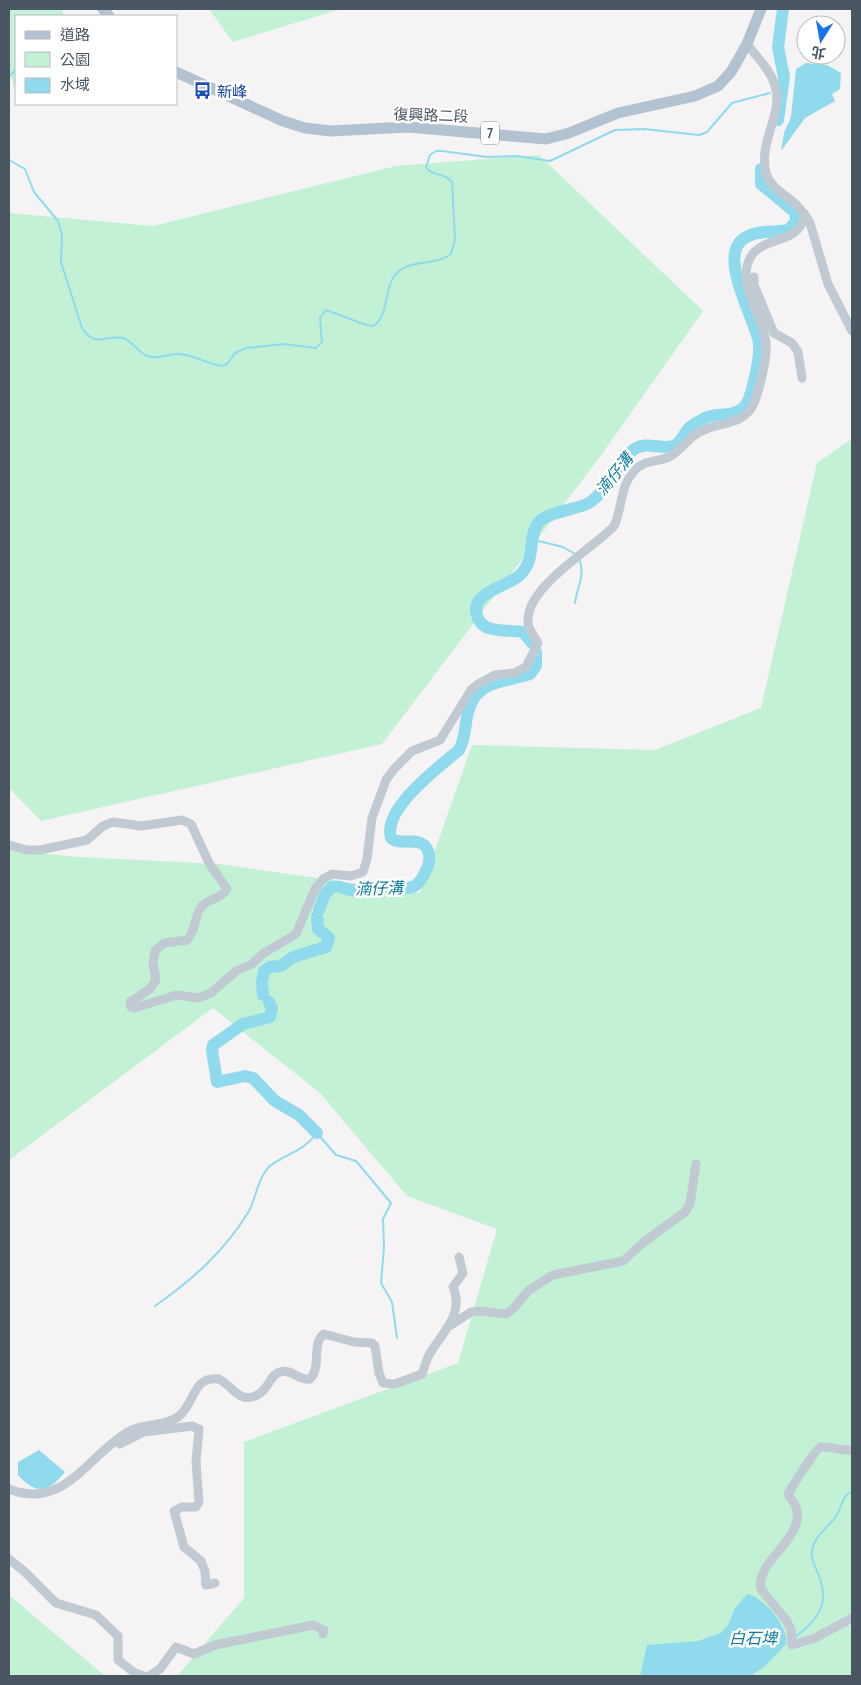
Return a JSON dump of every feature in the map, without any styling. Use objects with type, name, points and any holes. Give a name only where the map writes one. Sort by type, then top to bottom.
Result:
[{"type":"main road","name":"復興路二段","points":[[178,73],[283,121],[305,128],[331,131],[408,128],[546,139],[569,133],[618,113],[695,96],[718,86],[731,72],[747,44],[761,9]]},
{"type":"street","points":[[747,44],[774,81],[777,94],[765,146],[764,158],[768,178],[778,191],[802,211],[810,223],[828,284],[852,331]]},
{"type":"street","points":[[9,845],[35,851],[82,842],[91,838],[107,823],[113,822],[141,826],[182,820],[190,824],[209,863],[227,890],[223,895],[204,904],[200,909],[191,936],[187,940],[158,946],[153,957],[155,984],[130,1002],[131,1007],[149,1005],[178,996],[205,996],[220,987],[241,967],[252,964],[264,953],[290,939],[301,925],[315,889],[323,879],[332,874],[351,876],[363,872],[367,859],[372,818],[386,780],[394,769],[412,751],[440,740],[471,690],[478,684],[494,676],[514,673],[526,666],[538,643],[528,624],[528,613],[532,604],[564,567],[614,526],[618,518],[623,490],[634,471],[641,465],[676,453],[704,430],[733,422],[749,412],[758,393],[767,343],[748,286],[747,271],[750,258],[763,247],[792,236],[803,223],[802,211]]},
{"type":"street","points":[[756,252],[754,285],[774,333],[792,344],[798,352],[802,378]]},
{"type":"street","points":[[9,1489],[32,1496],[48,1494],[85,1468],[126,1433],[178,1417],[184,1411],[193,1392],[206,1380],[219,1379],[239,1395],[249,1398],[263,1393],[275,1374],[280,1372],[291,1373],[305,1380],[310,1379],[316,1368],[319,1339],[324,1334],[348,1341],[372,1343],[377,1349],[379,1374],[384,1383],[395,1384],[422,1374],[429,1355],[451,1325],[471,1312],[480,1311],[506,1314],[512,1310],[529,1290],[553,1275],[622,1261],[685,1212],[690,1204],[696,1164]]},
{"type":"street","points":[[451,1325],[456,1304],[453,1288],[463,1273],[459,1257]]},
{"type":"street","points":[[85,1468],[97,1464],[127,1440],[144,1432],[192,1426],[199,1429],[196,1461],[199,1502],[196,1507],[182,1507],[174,1511],[184,1547],[201,1561],[205,1571],[206,1585],[216,1583]]},
{"type":"street","points":[[852,1450],[820,1447],[814,1452],[788,1494],[798,1513],[786,1542],[765,1568],[759,1584],[760,1589],[791,1629],[792,1645],[814,1638],[852,1618]]},
{"type":"street","points":[[9,1559],[26,1572],[56,1603],[96,1615],[118,1636],[118,1660],[135,1673],[144,1676]]},
{"type":"street","points":[[149,1676],[160,1669],[176,1647],[194,1654],[215,1645],[313,1625],[321,1627],[324,1630],[323,1634]]},
{"type":"green space","points":[[9,9],[62,9],[64,15],[15,15],[15,91],[9,66]]},
{"type":"green space","points":[[209,9],[341,9],[233,42]]},
{"type":"green space","points":[[539,155],[703,311],[599,458],[382,744],[41,821],[9,788],[9,213],[153,226],[396,166]]},
{"type":"green space","points":[[852,439],[852,1676],[177,1676],[244,1598],[244,1442],[458,1363],[497,1229],[407,1196],[320,1093],[213,1008],[9,1160],[9,850],[78,857],[220,864],[420,893],[472,745],[655,750],[761,708],[817,463]]},
{"type":"green space","points":[[9,1595],[105,1676],[9,1676]]},
{"type":"water","points":[[803,65],[827,65],[841,73],[840,89],[832,94],[835,101],[805,118],[781,151],[784,133],[791,117],[796,69]]},
{"type":"water","points":[[39,1450],[65,1472],[53,1484],[42,1489],[31,1486],[18,1475],[18,1462]]},
{"type":"water","name":"白石埤","points":[[747,1594],[760,1600],[767,1606],[784,1630],[786,1637],[786,1644],[764,1667],[750,1676],[640,1676],[647,1645],[698,1641],[721,1633],[728,1625],[735,1608]]},
{"type":"waterway","name":"湳仔溝","points":[[778,120],[784,77],[778,47],[783,9]]},
{"type":"waterway","points":[[9,77],[15,70]]},
{"type":"waterway","points":[[9,160],[25,169],[34,192],[58,221],[62,235],[61,262],[82,328],[87,334],[96,339],[123,338],[151,357],[184,354],[222,366],[227,364],[235,353],[246,348],[283,344],[316,348],[322,342],[320,318],[326,310],[373,326],[382,315],[390,286],[397,273],[409,266],[438,260],[451,254],[455,240],[452,182],[426,167],[430,155],[436,151],[487,157],[517,156],[550,161],[615,130],[644,129],[699,135],[707,132],[732,103],[770,93]]},
{"type":"waterway","name":"湳仔溝","points":[[532,643],[523,632],[486,627],[478,619],[476,607],[484,596],[515,579],[525,569],[530,555],[533,535],[538,523],[547,516],[582,506],[595,499],[626,456],[638,447],[648,445],[668,447],[676,445],[688,429],[698,422],[708,417],[738,411],[747,402],[757,367],[759,343],[736,275],[734,261],[736,249],[742,240],[753,234],[789,230],[796,221],[795,212],[761,184],[761,169]]},
{"type":"waterway","points":[[534,540],[563,547],[575,554]]},
{"type":"waterway","points":[[575,603],[582,572],[580,561]]},
{"type":"waterway","name":"湳仔溝","points":[[319,910],[325,894],[332,887],[348,890],[381,887],[409,888],[419,882],[428,866],[428,852],[426,847],[420,843],[399,841],[391,838],[391,827],[395,814],[414,789],[459,750],[464,738],[471,704],[482,689],[499,682],[530,674],[536,666],[536,652]]},
{"type":"waterway","name":"湳仔溝","points":[[263,995],[262,982],[264,971],[270,967],[281,966],[293,957],[326,947],[329,938],[318,929],[317,917]]},
{"type":"waterway","name":"湳仔溝","points":[[269,1002],[272,1008],[270,1017],[243,1024],[213,1045],[212,1050],[217,1082],[245,1076],[253,1078],[275,1101],[299,1115],[317,1133]]},
{"type":"waterway","name":"湳仔溝","points":[[155,1306],[195,1275],[229,1239],[249,1211],[260,1182],[270,1166],[306,1145],[317,1133],[336,1155],[356,1161],[391,1203],[383,1219],[384,1247],[381,1283],[392,1302],[397,1338]]},
{"type":"waterway","points":[[795,1637],[816,1618],[822,1603],[822,1586],[812,1557],[813,1545],[836,1516],[845,1496],[852,1491]]},
{"type":"place","name":"新峰","points":[[203,91]]}]
